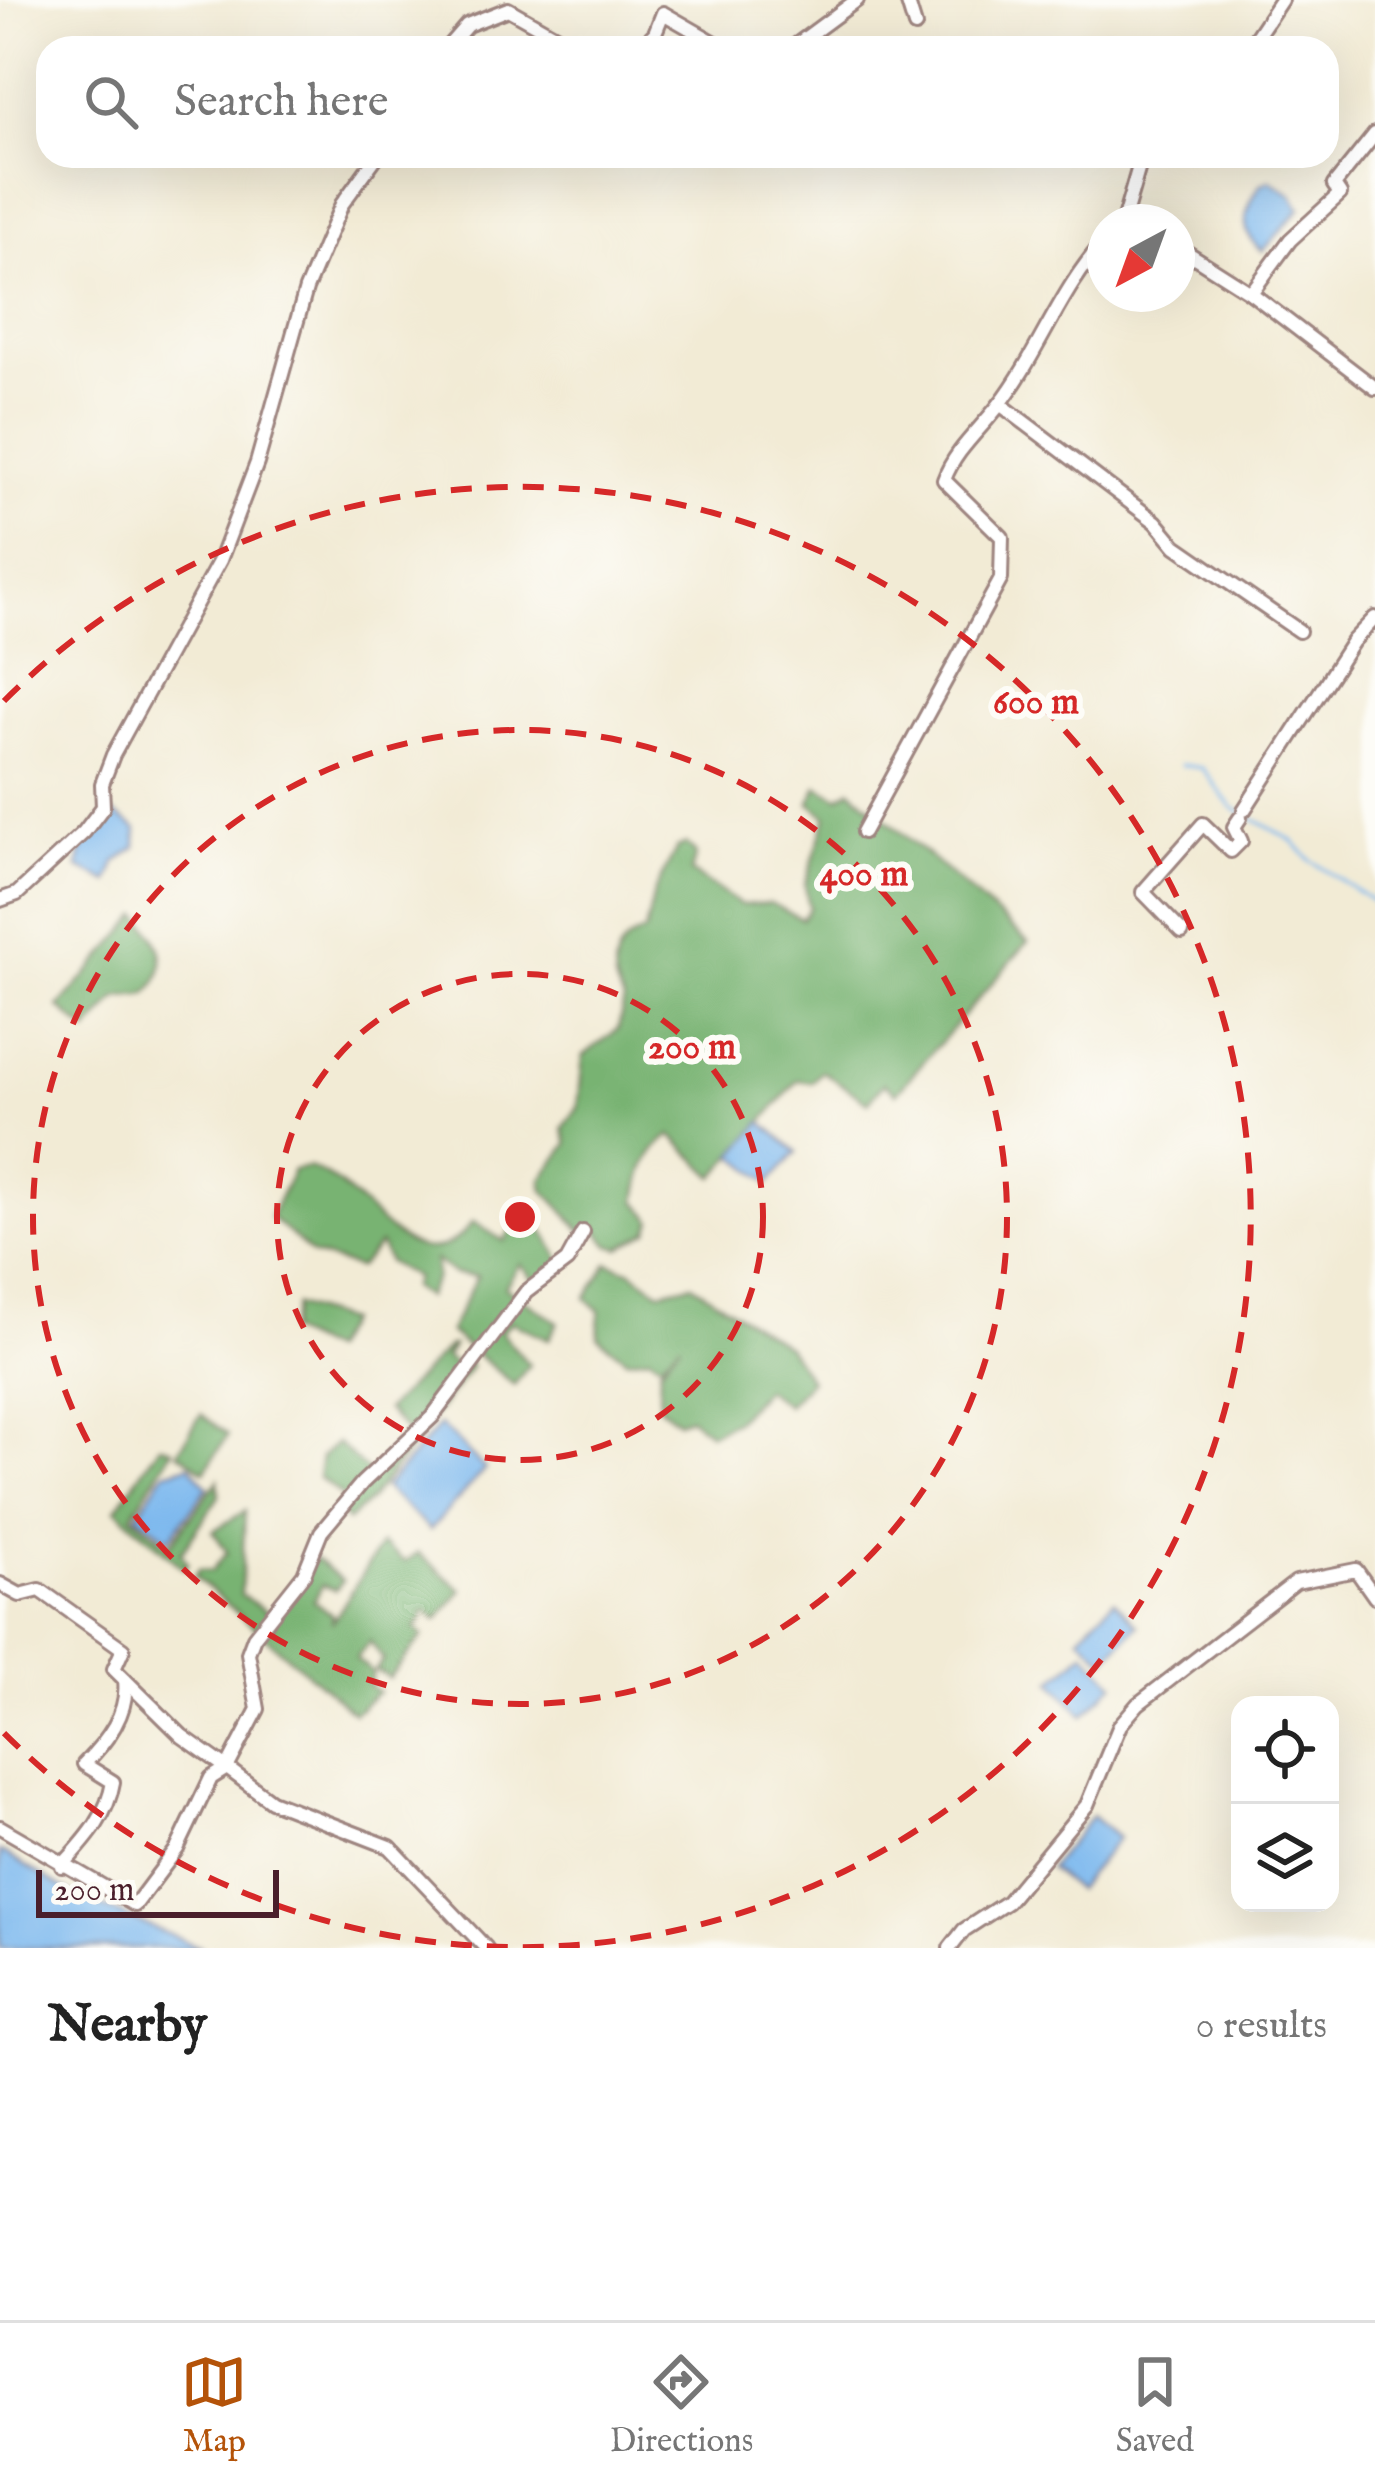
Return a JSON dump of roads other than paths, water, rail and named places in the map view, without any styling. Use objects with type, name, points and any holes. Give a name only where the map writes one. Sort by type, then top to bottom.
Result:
[{"type":"street","points":[[808,36],[856,0]]},
{"type":"street","points":[[907,0],[915,26]]},
{"type":"street","points":[[1257,36],[1281,0]]},
{"type":"street","points":[[457,36],[467,25],[508,9],[556,36]]},
{"type":"street","points":[[652,36],[663,13],[703,36]]},
{"type":"street","points":[[1251,293],[1289,240],[1340,194],[1334,185],[1375,134]]},
{"type":"street","points":[[0,901],[17,895],[84,832],[104,806],[102,784],[113,755],[220,560],[257,463],[306,289],[343,204],[368,168]]},
{"type":"street","points":[[1133,204],[1140,168]]},
{"type":"street","points":[[1195,257],[1251,293],[1375,388]]},
{"type":"street","points":[[862,832],[1001,579],[1002,537],[944,480],[951,461],[1000,404],[1060,308],[1069,280],[1087,260]]},
{"type":"street","points":[[1000,404],[1156,522],[1176,546],[1299,631]]},
{"type":"street","points":[[1182,932],[1143,892],[1203,824],[1231,850],[1241,842],[1234,827],[1353,641],[1375,618]]},
{"type":"street","points":[[0,1827],[135,1906],[177,1849],[212,1778],[240,1752],[258,1709],[248,1652],[254,1637],[304,1574],[313,1548],[362,1483],[432,1417],[526,1292],[567,1261],[583,1232]]},
{"type":"street","points":[[950,1948],[964,1930],[1007,1902],[1087,1805],[1120,1725],[1138,1705],[1296,1582],[1356,1570],[1375,1597]]},
{"type":"street","points":[[0,1584],[20,1595],[40,1590],[123,1649],[114,1669],[182,1736],[271,1801],[390,1846],[487,1948]]},
{"type":"street","points":[[62,1866],[90,1834],[110,1799],[113,1782],[84,1764],[100,1747],[127,1701],[125,1680]]},
{"type":"water","points":[[1270,180],[1292,195],[1300,209],[1263,251],[1249,236],[1246,220],[1260,185]]},
{"type":"water","points":[[114,813],[137,829],[136,847],[116,863],[109,882],[79,868],[89,836]]},
{"type":"water","points":[[762,1122],[797,1152],[769,1183],[734,1155]]},
{"type":"water","points":[[440,1425],[485,1469],[430,1530],[384,1488]]},
{"type":"water","points":[[190,1465],[208,1487],[169,1539],[137,1515],[165,1472]]},
{"type":"water","points":[[1114,1600],[1138,1625],[1105,1660],[1080,1636]]},
{"type":"water","points":[[1085,1652],[1115,1683],[1084,1715],[1052,1681]]},
{"type":"water","points":[[1092,1816],[1118,1838],[1076,1890],[1049,1868]]},
{"type":"water","points":[[0,1851],[78,1897],[202,1948],[0,1948]]},
{"type":"waterway","points":[[1181,765],[1202,768],[1232,807],[1293,841],[1310,860],[1375,903]]}]
